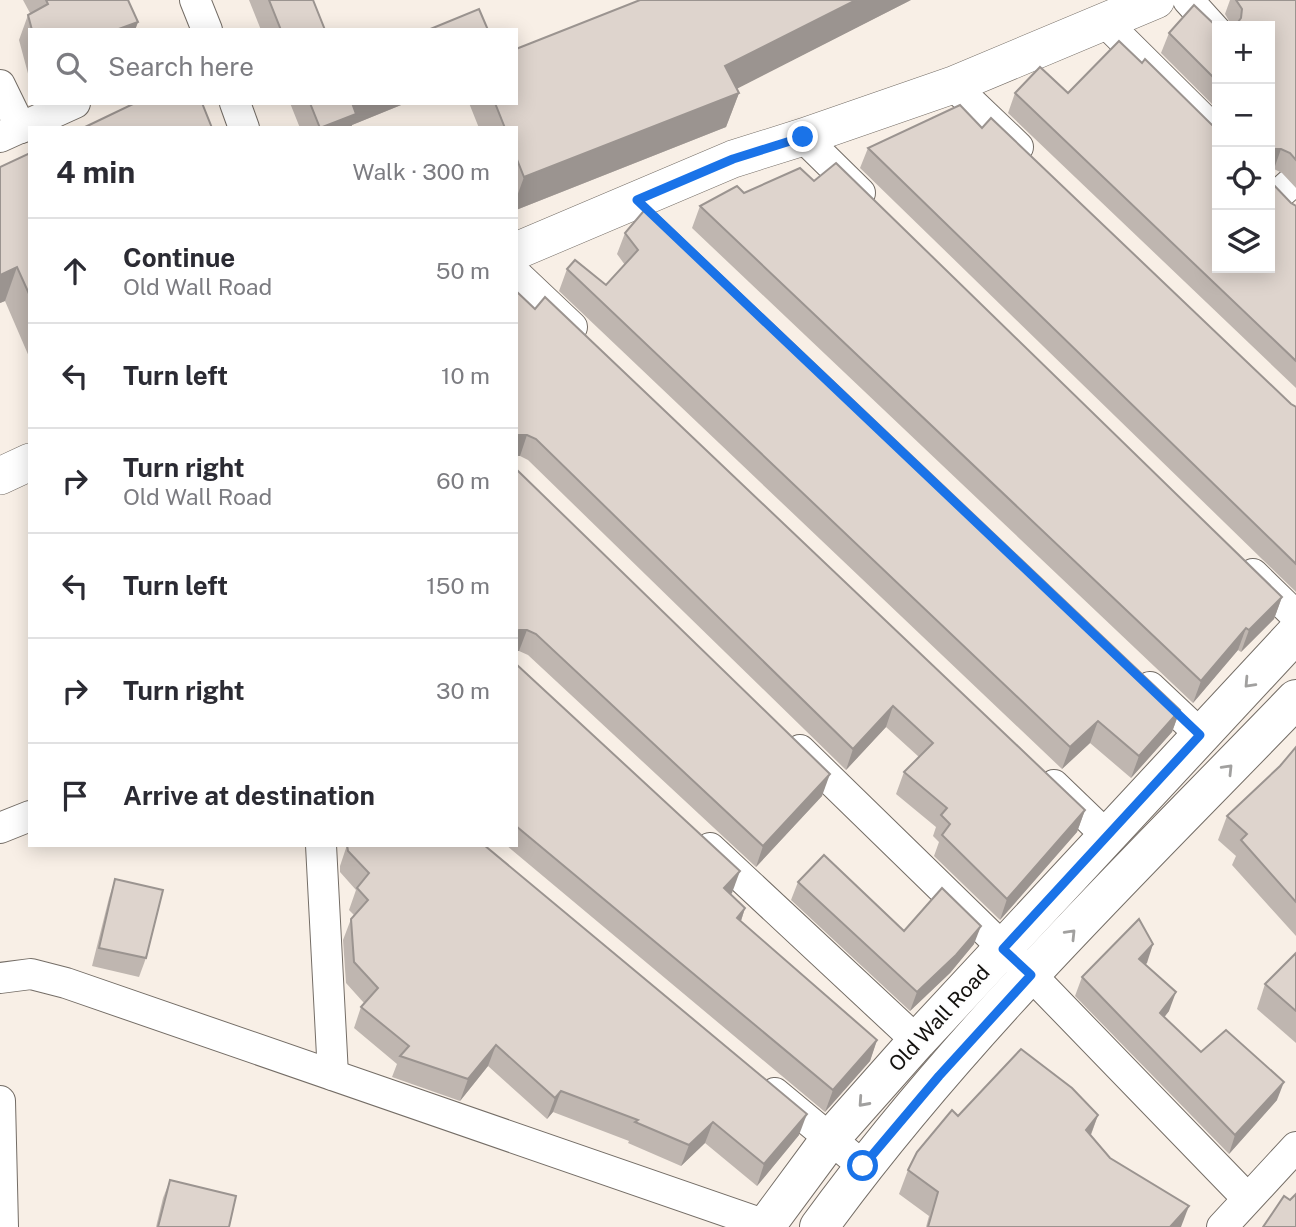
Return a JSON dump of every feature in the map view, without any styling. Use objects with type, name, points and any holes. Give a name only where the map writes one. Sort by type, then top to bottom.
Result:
[{"type":"main road","name":"Old Wall Road","points":[[766,1226],[830,1139],[917,1041],[1296,633]]},
{"type":"main road","name":"Old Wall Road","points":[[819,1227],[863,1166],[939,1076],[1031,975],[1296,699]]},
{"type":"street","points":[[195,0],[206,28]]},
{"type":"street","points":[[518,250],[647,210],[733,159],[953,85],[1156,0]]},
{"type":"street","points":[[1188,0],[1212,26]]},
{"type":"street","points":[[1105,22],[1212,128]]},
{"type":"street","points":[[0,85],[10,132],[71,105]]},
{"type":"street","points":[[953,85],[1034,162]]},
{"type":"street","points":[[236,105],[243,126]]},
{"type":"street","points":[[803,137],[881,214]]},
{"type":"street","points":[[518,276],[596,351]]},
{"type":"street","points":[[0,476],[28,463]]},
{"type":"street","points":[[1237,558],[1296,616]]},
{"type":"street","points":[[1130,668],[1200,735]]},
{"type":"street","points":[[784,735],[1031,975],[1247,1198]]},
{"type":"street","points":[[1037,769],[1107,836]]},
{"type":"street","points":[[0,828],[28,817]]},
{"type":"street","points":[[687,827],[917,1041]]},
{"type":"street","points":[[321,847],[332,1075]]},
{"type":"street","points":[[0,978],[31,974],[66,983],[766,1226]]},
{"type":"street","points":[[755,1077],[863,1166]]},
{"type":"street","points":[[0,1101],[3,1227]]},
{"type":"street","points":[[1222,1227],[1296,1147]]},
{"type":"building","points":[[46,0],[128,0],[138,22],[122,28],[31,28],[28,15],[48,4]]},
{"type":"building","points":[[269,0],[313,0],[324,28],[280,28]]},
{"type":"building","points":[[640,0],[856,0],[725,66],[739,93],[524,177],[518,162],[518,126],[504,126],[496,105],[518,105],[518,48]]},
{"type":"building","points":[[1236,0],[1296,0],[1296,160],[1290,153],[1275,149],[1275,21],[1239,21],[1242,9]]},
{"type":"building","points":[[1194,5],[1212,22],[1212,76],[1169,33]]},
{"type":"building","points":[[479,9],[487,28],[433,28]]},
{"type":"building","points":[[1119,41],[1142,63],[1145,59],[1212,125],[1212,273],[1275,273],[1275,186],[1296,206],[1296,361],[1015,93],[1040,67],[1068,93]]},
{"type":"building","points":[[131,105],[203,105],[211,126],[87,126]]},
{"type":"building","points":[[311,105],[353,105],[356,114],[319,126]]},
{"type":"building","points":[[960,105],[982,128],[991,118],[1296,407],[1296,564],[868,148]]},
{"type":"building","points":[[28,154],[28,292],[17,267],[0,275],[0,167]]},
{"type":"building","points":[[836,163],[1282,597],[1249,630],[1246,628],[1201,681],[700,206],[737,186],[744,193],[800,168],[814,181]]},
{"type":"building","points":[[648,206],[1180,710],[1139,756],[1098,721],[1070,747],[567,269],[575,260],[606,285],[638,250],[625,233]]},
{"type":"building","points":[[518,293],[535,309],[545,297],[1085,810],[1007,899],[942,835],[950,824],[941,815],[947,808],[904,772],[933,743],[893,706],[853,749],[536,439],[518,435]]},
{"type":"building","points":[[518,471],[830,774],[763,846],[536,634],[519,630]]},
{"type":"building","points":[[518,666],[740,871],[724,888],[745,908],[737,918],[877,1040],[833,1090],[518,828]]},
{"type":"building","points":[[1296,747],[1296,902],[1241,840],[1247,834],[1227,816],[1280,766]]},
{"type":"building","points":[[347,847],[486,847],[807,1114],[764,1164],[713,1122],[689,1145],[635,1122],[638,1120],[561,1091],[555,1098],[496,1045],[468,1079],[400,1056],[409,1046],[361,1007],[378,988],[354,962],[351,919],[368,900],[357,888],[369,873]]},
{"type":"building","points":[[824,855],[904,931],[942,888],[981,926],[956,955],[917,992],[798,882]]},
{"type":"building","points":[[115,879],[163,890],[146,958],[99,948]]},
{"type":"building","points":[[1139,919],[1153,944],[1139,959],[1176,992],[1160,1013],[1201,1052],[1226,1030],[1284,1082],[1235,1135],[1082,977]]},
{"type":"building","points":[[1296,953],[1296,1011],[1265,984]]},
{"type":"building","points":[[1021,1049],[1072,1088],[1098,1115],[1086,1130],[1110,1158],[1189,1206],[1170,1227],[928,1227],[938,1192],[908,1170],[917,1152],[952,1110],[958,1116]]},
{"type":"building","points":[[170,1180],[236,1196],[229,1227],[158,1227]]},
{"type":"building","points":[[1296,1194],[1296,1227],[1263,1227],[1284,1196],[1290,1200]]},
{"type":"route","points":[[803,137],[733,159],[637,200],[1200,735],[1003,949],[1031,975],[939,1076],[863,1166]]}]
